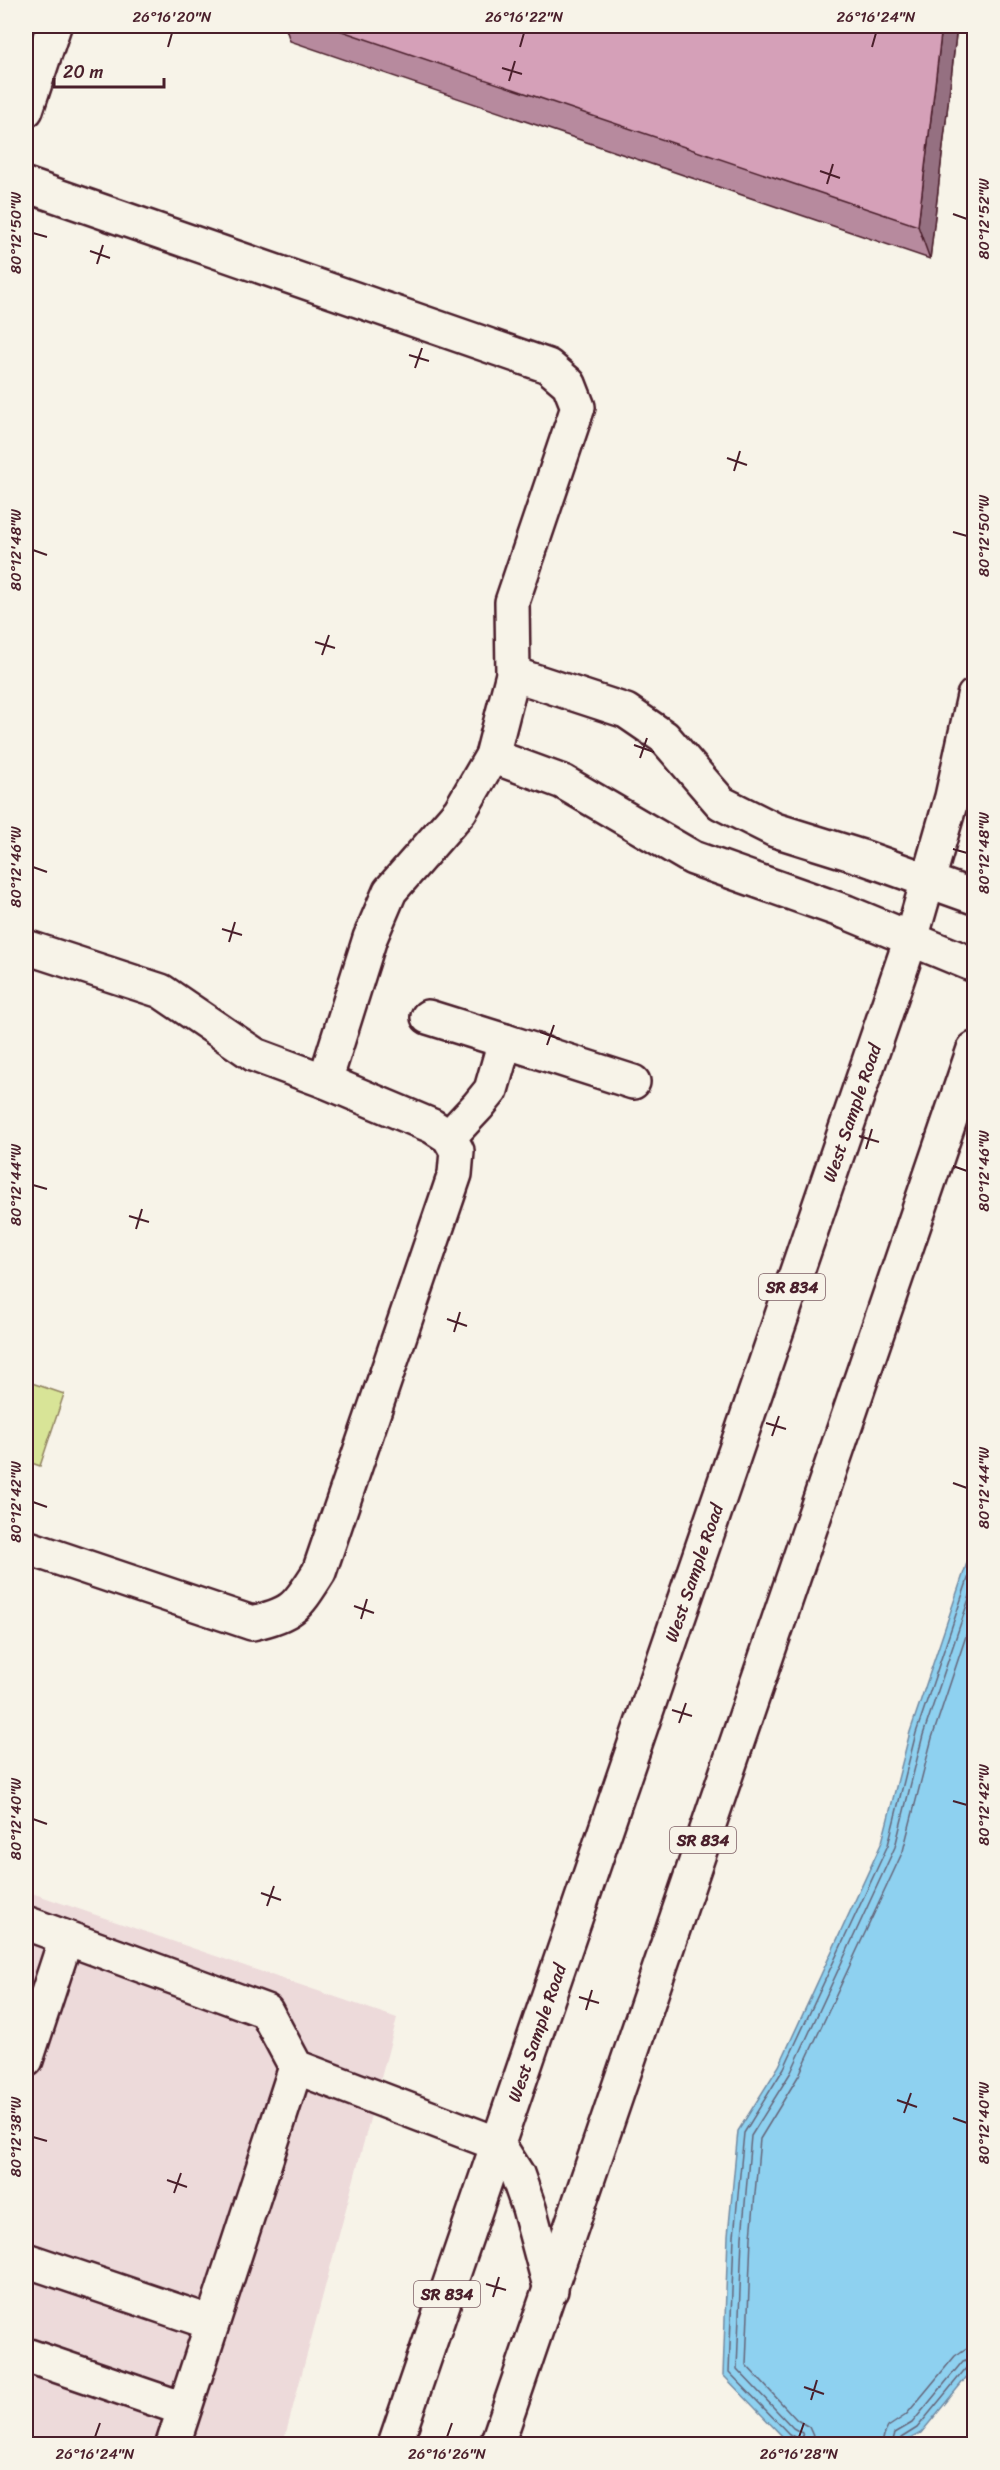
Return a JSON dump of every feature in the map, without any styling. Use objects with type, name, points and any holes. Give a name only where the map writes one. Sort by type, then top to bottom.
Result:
[{"type":"main road","points":[[26,110],[54,26]]},
{"type":"main road","points":[[26,185],[548,366],[568,384],[578,407],[512,602],[513,674],[492,756],[460,811],[390,891],[370,938],[325,1081]]},
{"type":"main road","points":[[513,674],[626,711],[664,737],[721,804],[775,830],[975,897]]},
{"type":"main road","name":"West Sample Road","points":[[395,2445],[911,939],[952,797],[975,696]]},
{"type":"main road","points":[[492,756],[563,782],[693,858],[846,912],[975,965]]},
{"type":"main road","points":[[26,947],[161,991],[255,1055],[325,1081],[432,1126],[449,1137],[457,1151],[455,1174],[319,1572],[298,1605],[277,1618],[252,1623],[26,1547]]},
{"type":"main road","points":[[428,1017],[633,1082]]},
{"type":"main road","points":[[449,1137],[491,1090],[505,1041]]},
{"type":"main road","name":"SR 834","points":[[497,2445],[975,1049]]},
{"type":"main road","points":[[26,1923],[266,2011],[296,2067],[498,2144],[517,2174],[529,2208],[551,2290]]},
{"type":"main road","points":[[26,2060],[66,1938]]},
{"type":"main road","points":[[173,2445],[296,2067]]},
{"type":"main road","points":[[26,2260],[212,2322]]},
{"type":"main road","points":[[26,2355],[184,2409]]},
{"type":"shaded area","points":[[26,1891],[397,2018],[283,2444],[26,2444]]},
{"type":"green space","points":[[26,1381],[64,1394],[40,1466],[26,1461]]},
{"type":"water","points":[[974,1542],[974,2368],[921,2433],[901,2444],[803,2444],[786,2440],[723,2375],[728,2236],[738,2131],[779,2066],[882,1842],[910,1732]]},
{"type":"building","points":[[327,26],[942,26],[918,226]]}]
